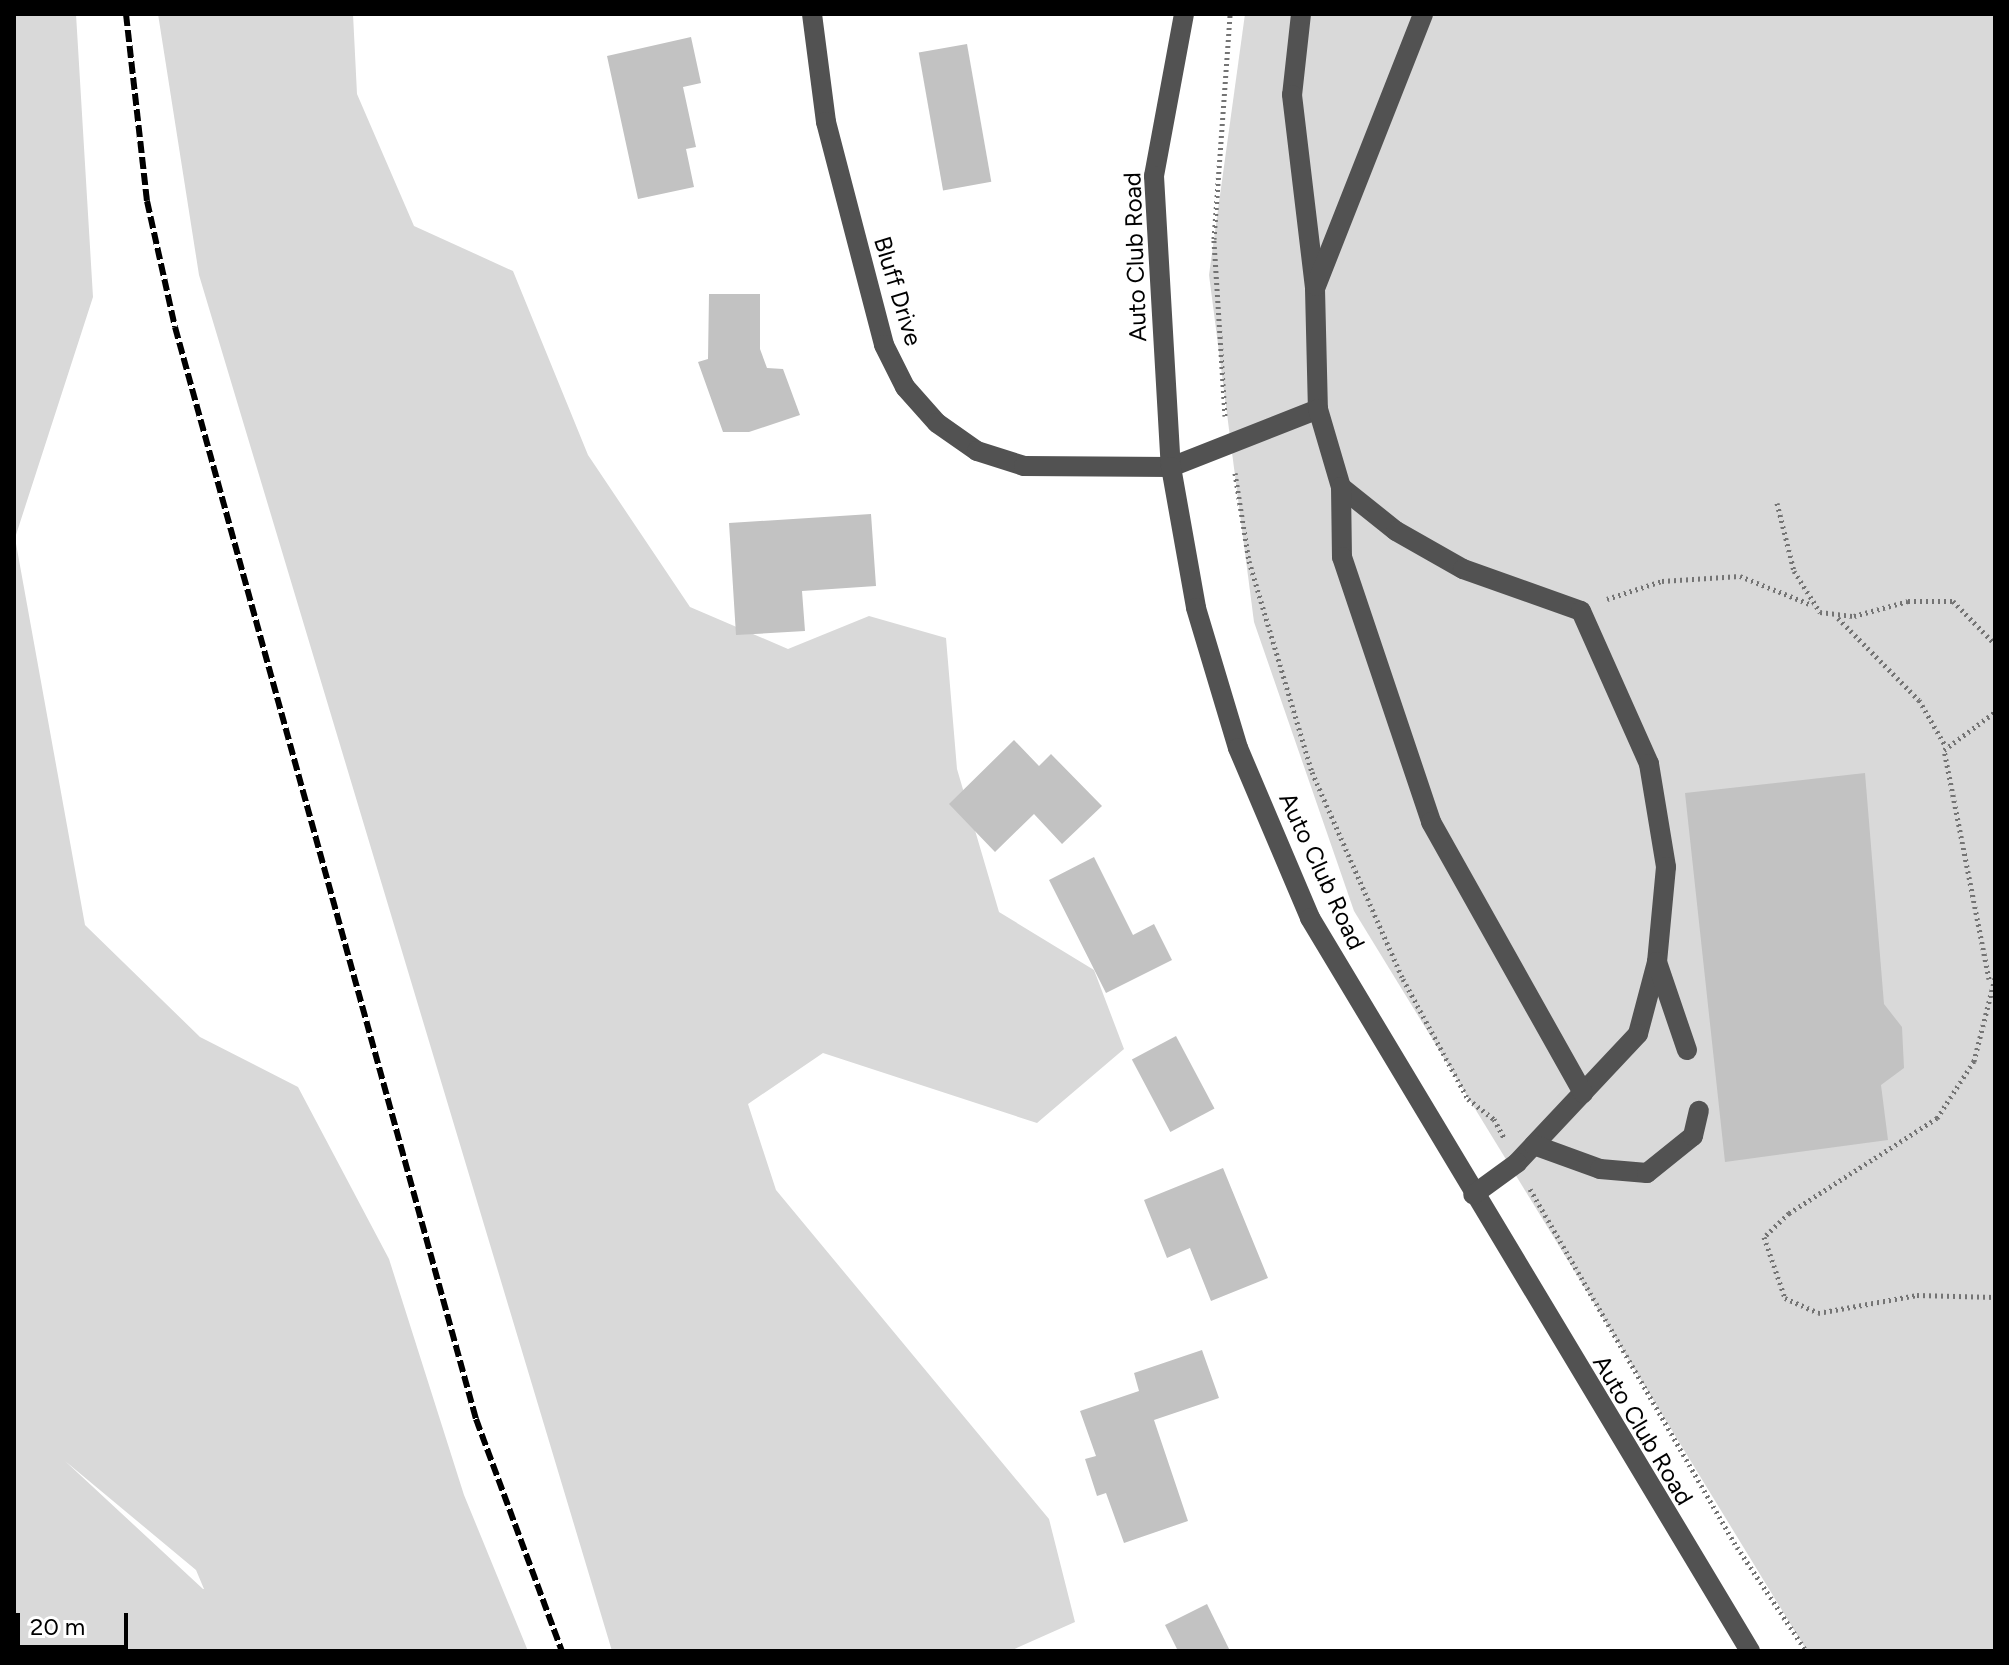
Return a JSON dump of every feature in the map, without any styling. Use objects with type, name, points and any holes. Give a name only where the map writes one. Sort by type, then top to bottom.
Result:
[{"type":"street","name":"Bluff Drive","points":[[812,14],[826,122],[851,230],[884,345],[905,387],[937,423],[989,455],[1024,466],[1171,467]]},
{"type":"street","name":"Auto Club Road","points":[[1184,14],[1154,176],[1171,467],[1196,608],[1238,748],[1310,918],[1473,1195],[1750,1651]]},
{"type":"street","points":[[1301,14],[1292,95],[1315,289],[1318,409],[1341,487],[1342,557],[1426,809],[1583,1093]]},
{"type":"street","points":[[1315,289],[1423,14]]},
{"type":"street","points":[[1171,467],[1229,439],[1318,409]]},
{"type":"street","points":[[1341,487],[1396,531],[1463,569],[1581,611],[1649,764],[1666,867],[1657,962],[1638,1034],[1517,1163],[1473,1195]]},
{"type":"street","points":[[1657,962],[1687,1050]]},
{"type":"street","points":[[1534,1145],[1600,1169],[1647,1173],[1693,1136],[1699,1111]]},
{"type":"path","points":[[1230,14],[1214,239],[1229,439],[1249,561],[1312,772],[1403,979],[1468,1099],[1494,1119],[1737,1547],[1806,1651]]},
{"type":"path","points":[[1777,503],[1794,571],[1816,607]]},
{"type":"path","points":[[1581,611],[1626,590],[1698,575],[1740,576],[1838,617],[1919,700],[1946,747],[1992,979],[1974,1061],[1937,1118],[1789,1213],[1764,1237],[1785,1298],[1818,1313],[1917,1295],[1995,1297]]},
{"type":"path","points":[[1838,617],[1908,601],[1953,601],[1995,644]]},
{"type":"path","points":[[1946,747],[1995,712]]},
{"type":"shaded area","points":[[14,14],[76,14],[93,297],[15,538],[85,925],[200,1037],[298,1087],[389,1259],[464,1495],[528,1651],[14,1651]],"holes":[[[65,1461],[196,1570],[204,1589]]]},
{"type":"shaded area","points":[[158,14],[353,14],[357,94],[414,226],[513,271],[588,455],[690,607],[788,649],[869,616],[946,638],[957,769],[999,912],[1094,970],[1124,1049],[1037,1123],[823,1053],[748,1104],[776,1190],[1049,1519],[1075,1622],[1010,1651],[612,1651],[199,275]]},
{"type":"shaded area","points":[[1245,14],[1995,14],[1995,1651],[1807,1651],[1354,911],[1254,622],[1209,275]]},
{"type":"building","points":[[691,37],[701,83],[683,87],[696,147],[686,149],[694,187],[638,199],[607,56]]},
{"type":"building","points":[[967,44],[991,182],[943,190],[919,53]]},
{"type":"building","points":[[709,294],[760,294],[760,349],[767,368],[783,369],[800,415],[749,432],[723,432],[698,362],[708,359]]},
{"type":"building","points":[[871,514],[876,586],[802,591],[805,631],[736,635],[729,523]]},
{"type":"building","points":[[1014,740],[1039,766],[1051,754],[1102,806],[1062,844],[1034,814],[995,852],[949,804]]},
{"type":"building","points":[[1865,773],[1884,1004],[1902,1027],[1904,1068],[1881,1085],[1888,1140],[1725,1162],[1685,793]]},
{"type":"building","points":[[1094,857],[1133,935],[1154,924],[1172,960],[1106,993],[1049,880]]},
{"type":"building","points":[[1176,1036],[1214,1108],[1170,1132],[1132,1059]]},
{"type":"building","points":[[1223,1168],[1268,1278],[1211,1301],[1190,1248],[1167,1258],[1144,1200]]},
{"type":"building","points":[[1202,1350],[1219,1398],[1154,1420],[1188,1521],[1124,1543],[1106,1493],[1097,1496],[1085,1459],[1096,1456],[1080,1411],[1139,1391],[1134,1373]]},
{"type":"building","points":[[1207,1604],[1230,1651],[1178,1651],[1165,1625]]},
{"type":"tunnel","points":[[1687,1050],[1699,1111]]},
{"type":"railway","points":[[126,14],[147,201],[175,327],[476,1419],[562,1651]]}]
